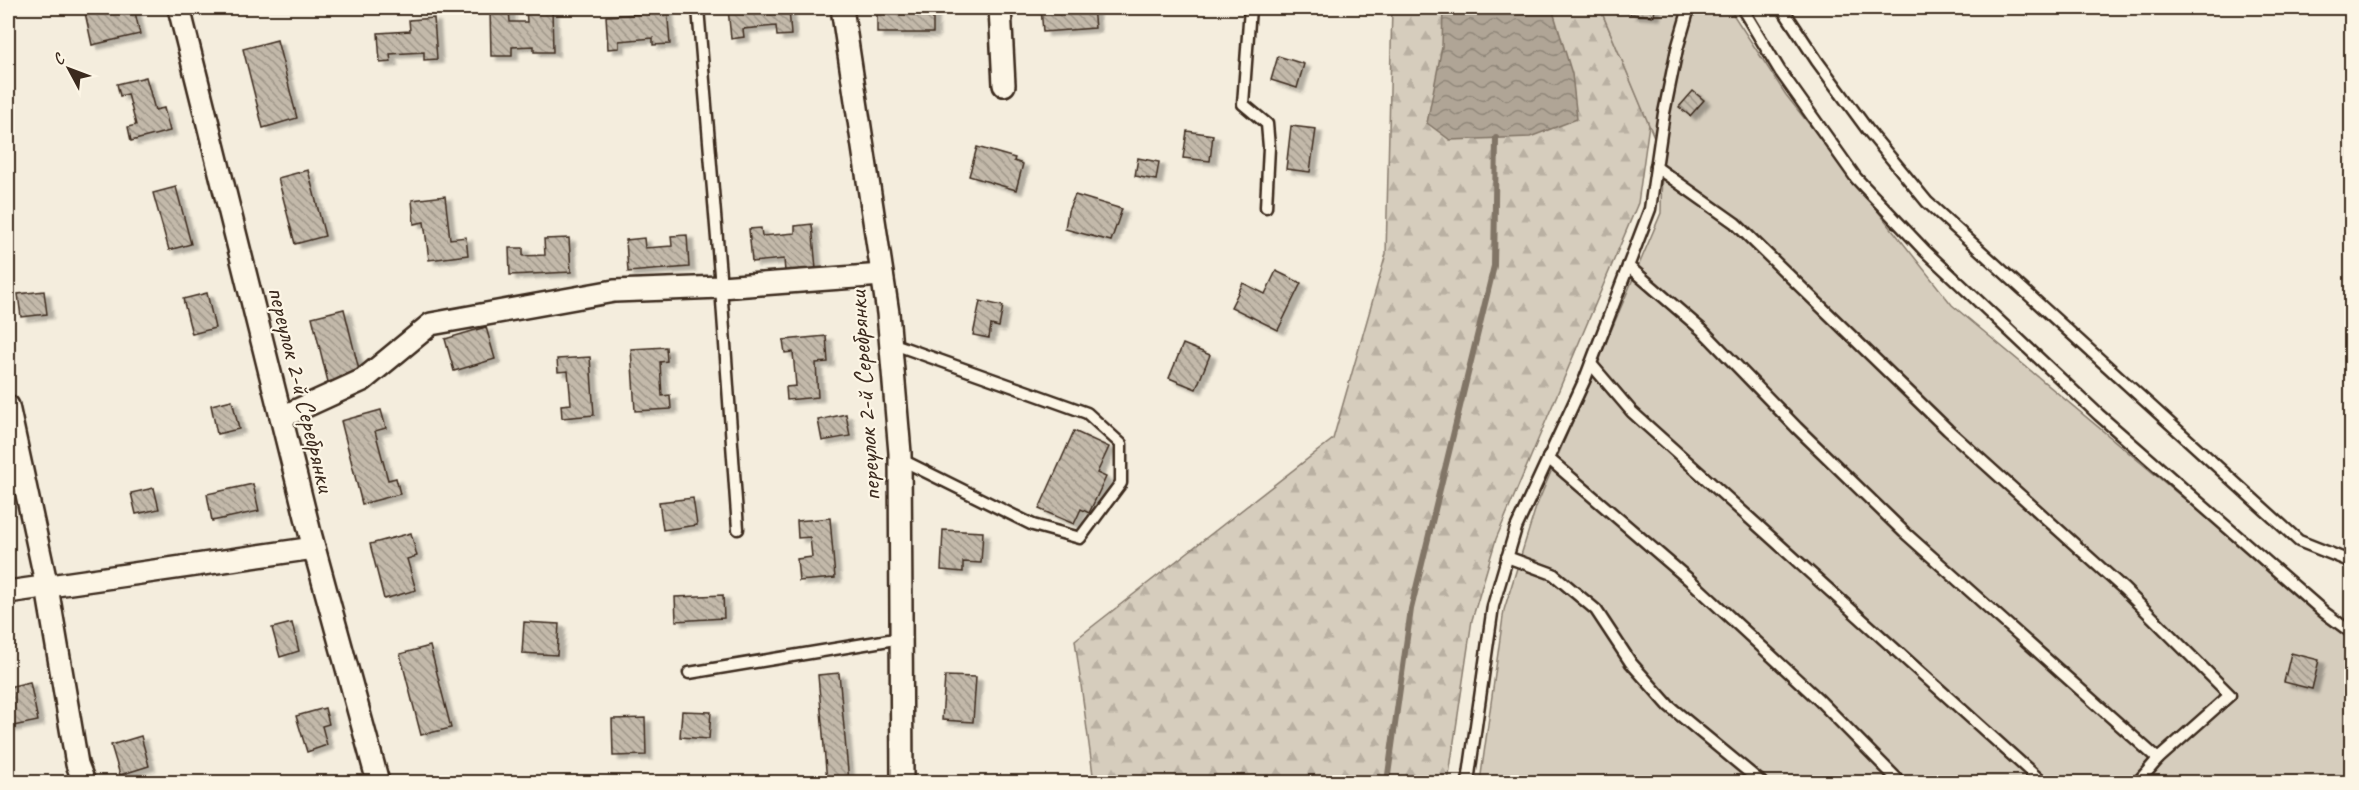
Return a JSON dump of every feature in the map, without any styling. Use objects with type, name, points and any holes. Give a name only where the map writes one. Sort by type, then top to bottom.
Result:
[{"type":"street","name":"переулок 2-й Серебрянки","points":[[179,8],[314,548],[378,783]]},
{"type":"street","name":"переулок 2-й Серебрянки","points":[[842,8],[891,343],[900,459],[902,783]]},
{"type":"street","points":[[1000,8],[1004,85]]},
{"type":"street","points":[[282,417],[363,380],[431,324],[614,291],[722,287],[882,275]]},
{"type":"street","points":[[8,406],[47,587],[76,764],[84,783]]},
{"type":"street","points":[[8,592],[314,548]]},
{"type":"lane","points":[[698,8],[722,287],[738,529]]},
{"type":"lane","points":[[1250,8],[1243,104],[1267,124],[1269,147],[1266,207]]},
{"type":"lane","points":[[1468,783],[1493,606],[1516,528],[1591,363],[1650,209],[1664,112],[1677,49],[1689,8]]},
{"type":"lane","points":[[1742,8],[1780,71],[1856,178],[1925,251],[2099,415],[2325,613],[2352,633]]},
{"type":"lane","points":[[1782,8],[1817,61],[1861,120],[1927,202],[2299,541],[2352,562]]},
{"type":"lane","points":[[1656,167],[1735,223],[1948,430],[2124,588],[2230,695],[2158,759],[2138,783]]},
{"type":"lane","points":[[1628,266],[1702,330],[1797,428],[1904,532],[2158,759]]},
{"type":"lane","points":[[891,343],[1087,413],[1121,444],[1121,483],[1080,538],[1033,525],[900,459]]},
{"type":"lane","points":[[1591,363],[1632,412],[2042,783]]},
{"type":"lane","points":[[1548,458],[1693,583],[1819,700],[1900,783]]},
{"type":"lane","points":[[1507,557],[1553,574],[1596,610],[1631,663],[1669,706],[1761,783]]},
{"type":"lane","points":[[689,673],[901,639]]},
{"type":"green space","points":[[1392,8],[1600,8],[1649,124],[1638,203],[1496,539],[1472,620],[1448,782],[1094,782],[1075,640],[1333,439],[1386,254]]},
{"type":"green space","points":[[1600,8],[1729,8],[1786,95],[1952,305],[2351,638],[2351,782],[1480,782],[1504,610],[1536,507],[1661,213],[1662,156]]},
{"type":"water","points":[[1443,8],[1552,8],[1572,74],[1577,119],[1530,137],[1450,140],[1427,123],[1442,47]]},
{"type":"building","points":[[84,8],[134,8],[140,34],[92,45]]},
{"type":"building","points":[[552,8],[553,52],[534,52],[534,46],[512,47],[512,56],[491,56],[490,9],[509,9],[510,22],[527,22],[526,9]]},
{"type":"building","points":[[640,8],[667,8],[670,44],[653,45],[653,38],[619,41],[619,48],[608,49],[606,16],[640,14]]},
{"type":"building","points":[[789,8],[791,35],[777,36],[776,26],[743,29],[744,37],[731,39],[728,9]]},
{"type":"building","points":[[877,8],[933,8],[933,33],[877,33]]},
{"type":"building","points":[[1041,8],[1093,8],[1095,28],[1043,32]]},
{"type":"building","points":[[1631,8],[1655,8],[1654,16],[1630,14]]},
{"type":"building","points":[[434,18],[437,59],[424,60],[424,52],[390,54],[391,62],[380,63],[378,33],[410,31],[409,20]]},
{"type":"building","points":[[277,40],[297,118],[263,128],[243,49]]},
{"type":"building","points":[[1278,56],[1304,64],[1297,88],[1271,80]]},
{"type":"building","points":[[146,77],[155,110],[164,108],[170,131],[131,141],[128,127],[136,125],[128,94],[120,96],[117,84]]},
{"type":"building","points":[[1693,91],[1704,100],[1690,116],[1679,107]]},
{"type":"building","points":[[1291,126],[1316,129],[1310,172],[1286,169]]},
{"type":"building","points":[[1187,131],[1213,135],[1210,161],[1183,158]]},
{"type":"building","points":[[977,147],[1015,158],[1014,161],[1023,164],[1016,190],[969,176]]},
{"type":"building","points":[[1138,158],[1159,162],[1156,180],[1135,176]]},
{"type":"building","points":[[308,170],[325,236],[295,244],[278,178]]},
{"type":"building","points":[[176,187],[191,244],[169,250],[153,193]]},
{"type":"building","points":[[1075,195],[1122,209],[1111,241],[1065,229],[1068,211]]},
{"type":"building","points":[[445,196],[450,239],[466,237],[468,255],[429,260],[424,222],[414,224],[412,200]]},
{"type":"building","points":[[812,224],[816,269],[785,272],[784,259],[752,262],[749,229],[761,228],[762,236],[795,233],[795,226]]},
{"type":"building","points":[[687,235],[689,267],[628,272],[626,240],[644,238],[645,248],[672,246],[671,236]]},
{"type":"building","points":[[569,238],[571,272],[510,275],[509,248],[523,248],[523,256],[545,255],[544,239]]},
{"type":"building","points":[[1276,271],[1301,283],[1278,330],[1231,307],[1243,283],[1265,294]]},
{"type":"building","points":[[44,291],[47,314],[21,317],[18,294]]},
{"type":"building","points":[[207,293],[215,328],[192,334],[183,299]]},
{"type":"building","points":[[980,301],[1003,306],[999,327],[991,325],[989,338],[973,335]]},
{"type":"building","points":[[344,309],[360,374],[328,382],[312,317]]},
{"type":"building","points":[[486,327],[495,359],[454,371],[445,339]]},
{"type":"building","points":[[826,336],[828,362],[816,363],[818,397],[787,400],[786,387],[796,386],[793,352],[785,353],[783,340]]},
{"type":"building","points":[[1183,344],[1210,355],[1196,389],[1169,378]]},
{"type":"building","points":[[666,347],[667,361],[660,362],[662,396],[670,395],[671,409],[635,411],[631,349]]},
{"type":"building","points":[[590,357],[594,415],[562,418],[561,405],[571,404],[568,371],[558,372],[557,359]]},
{"type":"building","points":[[232,400],[239,429],[217,434],[211,405]]},
{"type":"building","points":[[381,410],[386,428],[375,431],[388,480],[396,478],[400,494],[362,504],[341,421]]},
{"type":"building","points":[[846,414],[850,436],[822,441],[818,420]]},
{"type":"building","points":[[1074,431],[1109,447],[1097,473],[1106,477],[1089,513],[1081,509],[1074,524],[1039,509]]},
{"type":"building","points":[[253,484],[259,511],[212,521],[207,494]]},
{"type":"building","points":[[154,488],[159,509],[136,514],[131,493]]},
{"type":"building","points":[[693,498],[697,525],[663,530],[659,502]]},
{"type":"building","points":[[830,518],[835,578],[799,581],[797,559],[812,557],[810,537],[798,538],[797,521]]},
{"type":"building","points":[[943,530],[983,532],[981,563],[963,562],[963,572],[941,570]]},
{"type":"building","points":[[411,533],[417,556],[407,559],[416,590],[384,599],[370,544]]},
{"type":"building","points":[[723,595],[724,618],[676,621],[675,597]]},
{"type":"building","points":[[524,622],[559,624],[557,655],[522,653]]},
{"type":"building","points":[[292,623],[299,651],[280,657],[272,628]]},
{"type":"building","points":[[430,646],[451,728],[421,735],[400,654]]},
{"type":"building","points":[[2291,653],[2319,660],[2312,689],[2284,682]]},
{"type":"building","points":[[839,673],[849,782],[827,782],[818,675]]},
{"type":"building","points":[[945,676],[976,677],[973,722],[942,720]]},
{"type":"building","points":[[30,682],[38,721],[8,727],[8,687]]},
{"type":"building","points":[[325,708],[329,724],[322,726],[327,745],[307,752],[296,716]]},
{"type":"building","points":[[682,711],[711,712],[709,739],[680,737]]},
{"type":"building","points":[[645,718],[646,755],[613,756],[612,719]]},
{"type":"building","points":[[141,736],[149,766],[120,775],[111,745]]},
{"type":"waterway","points":[[1387,782],[1411,609],[1494,266],[1496,138]]}]
